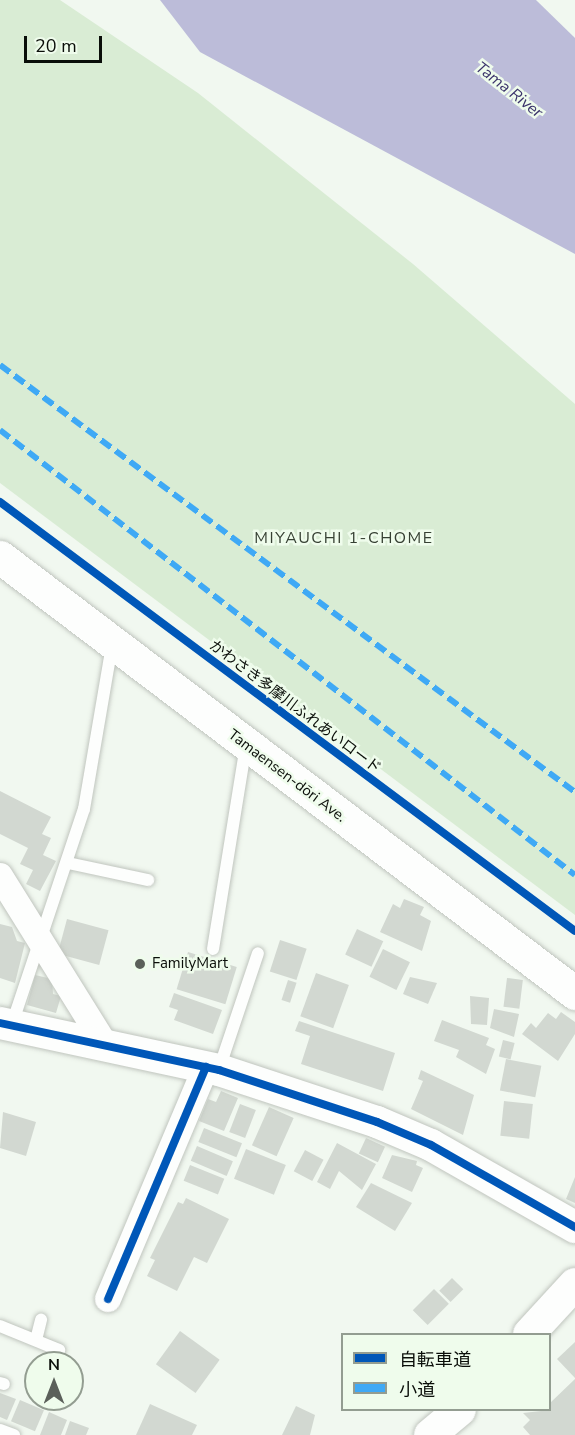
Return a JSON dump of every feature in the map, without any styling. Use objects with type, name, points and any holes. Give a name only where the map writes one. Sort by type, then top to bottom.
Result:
[{"type":"main road","name":"Tamaensen-dōri Ave.","points":[[0,557],[575,993]]},
{"type":"street","points":[[0,876],[105,1045]]},
{"type":"street","points":[[6,1024],[212,1069],[402,1132],[575,1227]]},
{"type":"street","points":[[108,1299],[212,1069]]},
{"type":"street","points":[[531,1333],[575,1284]]},
{"type":"street","points":[[430,1435],[459,1411]]},
{"type":"lane","points":[[6,1024],[68,863],[84,809],[113,642]]},
{"type":"lane","points":[[213,949],[246,745]]},
{"type":"lane","points":[[68,863],[148,880]]},
{"type":"lane","points":[[212,1069],[258,953]]},
{"type":"lane","points":[[36,1340],[41,1320]]},
{"type":"lane","points":[[0,1326],[59,1350]]},
{"type":"lane","points":[[0,1430],[14,1435]]},
{"type":"green space","points":[[0,0],[60,0],[198,93],[413,264],[575,404],[575,915],[0,483]]},
{"type":"water","name":"Tama River","points":[[160,0],[536,0],[575,38],[575,254],[200,52]]},
{"type":"building","points":[[0,791],[51,817],[42,834],[51,838],[43,855],[56,861],[40,891],[26,884],[33,870],[20,864],[28,848],[0,834]]},
{"type":"building","points":[[404,899],[424,907],[420,915],[431,921],[422,951],[380,932],[393,904],[400,908]]},
{"type":"building","points":[[67,919],[109,930],[99,965],[58,954]]},
{"type":"building","points":[[0,924],[12,927],[17,941],[25,943],[15,983],[0,978]]},
{"type":"building","points":[[357,929],[383,941],[371,967],[345,954]]},
{"type":"building","points":[[280,940],[307,949],[296,980],[270,971]]},
{"type":"building","points":[[383,949],[410,962],[396,990],[369,977]]},
{"type":"building","points":[[188,952],[237,967],[225,1004],[177,989]]},
{"type":"building","points":[[316,973],[349,985],[333,1028],[300,1016]]},
{"type":"building","points":[[35,975],[52,979],[53,994],[61,996],[56,1013],[27,1005]]},
{"type":"building","points":[[410,977],[437,983],[428,1004],[403,994]]},
{"type":"building","points":[[507,978],[523,980],[519,1009],[503,1007]]},
{"type":"building","points":[[288,980],[297,983],[290,1003],[282,1000]]},
{"type":"building","points":[[174,993],[222,1010],[213,1034],[174,1020],[178,1010],[169,1007]]},
{"type":"building","points":[[470,996],[489,998],[487,1025],[471,1024]]},
{"type":"building","points":[[494,1009],[519,1014],[514,1037],[490,1028]]},
{"type":"building","points":[[561,1012],[575,1022],[575,1034],[558,1061],[522,1034],[531,1023],[536,1028],[548,1013],[556,1019]]},
{"type":"building","points":[[442,1020],[489,1038],[486,1045],[495,1049],[486,1074],[456,1057],[459,1050],[434,1041]]},
{"type":"building","points":[[299,1021],[395,1053],[383,1091],[301,1064],[310,1036],[295,1031]]},
{"type":"building","points":[[503,1040],[515,1043],[511,1059],[499,1056]]},
{"type":"building","points":[[506,1059],[541,1066],[535,1097],[500,1090]]},
{"type":"building","points":[[421,1070],[474,1095],[463,1135],[411,1109],[423,1081],[418,1079]]},
{"type":"building","points":[[221,1091],[238,1098],[224,1131],[199,1121],[208,1099],[216,1102]]},
{"type":"building","points":[[504,1101],[533,1104],[529,1139],[500,1136]]},
{"type":"building","points":[[240,1104],[256,1110],[245,1138],[229,1132]]},
{"type":"building","points":[[269,1107],[294,1118],[277,1156],[252,1145]]},
{"type":"building","points":[[3,1112],[36,1122],[26,1156],[0,1148]]},
{"type":"building","points":[[204,1128],[242,1143],[236,1157],[198,1142]]},
{"type":"building","points":[[366,1138],[385,1147],[378,1162],[359,1153]]},
{"type":"building","points":[[337,1143],[376,1164],[362,1190],[339,1171],[330,1189],[317,1182]]},
{"type":"building","points":[[197,1146],[233,1161],[227,1176],[191,1161]]},
{"type":"building","points":[[246,1149],[286,1165],[274,1195],[234,1179]]},
{"type":"building","points":[[305,1150],[324,1160],[312,1181],[294,1171]]},
{"type":"building","points":[[392,1155],[417,1161],[416,1165],[423,1168],[412,1192],[382,1178]]},
{"type":"building","points":[[190,1165],[224,1179],[218,1195],[184,1181]]},
{"type":"building","points":[[575,1177],[575,1203],[566,1199]]},
{"type":"building","points":[[371,1183],[412,1203],[395,1231],[356,1207]]},
{"type":"building","points":[[186,1198],[229,1219],[207,1263],[194,1257],[177,1291],[147,1276],[155,1260],[150,1258],[178,1202],[183,1204]]},
{"type":"building","points":[[452,1278],[463,1289],[451,1302],[439,1291]]},
{"type":"building","points":[[434,1289],[449,1304],[428,1325],[413,1310]]},
{"type":"building","points":[[180,1331],[220,1360],[196,1393],[156,1364]]},
{"type":"building","points":[[575,1342],[575,1378],[557,1359]]},
{"type":"building","points":[[575,1379],[575,1435],[530,1435],[523,1427],[530,1420],[523,1413],[551,1411],[551,1402]]},
{"type":"building","points":[[0,1393],[16,1399],[7,1420],[0,1417]]},
{"type":"building","points":[[20,1400],[24,1402],[24,1411],[44,1411],[35,1431],[11,1421]]},
{"type":"building","points":[[150,1404],[197,1425],[192,1435],[136,1435]]},
{"type":"building","points":[[296,1406],[315,1415],[310,1435],[282,1435]]},
{"type":"building","points":[[49,1412],[67,1420],[61,1435],[40,1435]]},
{"type":"building","points":[[70,1421],[89,1428],[86,1435],[65,1435]]},
{"type":"marked path","points":[[0,365],[575,792]]},
{"type":"marked path","points":[[0,430],[575,875]]},
{"type":"cycle path","name":"かわさき多摩川ふれあいロード","points":[[0,502],[575,931]]},
{"type":"cycle path","points":[[0,1023],[219,1070],[377,1122],[431,1145],[575,1227]]},
{"type":"cycle path","points":[[108,1299],[206,1067]]},
{"type":"place","name":"FamilyMart","points":[[140,964]]},
{"type":"district","name":"MIYAUCHI 1-CHOME","points":[[344,538]]}]
